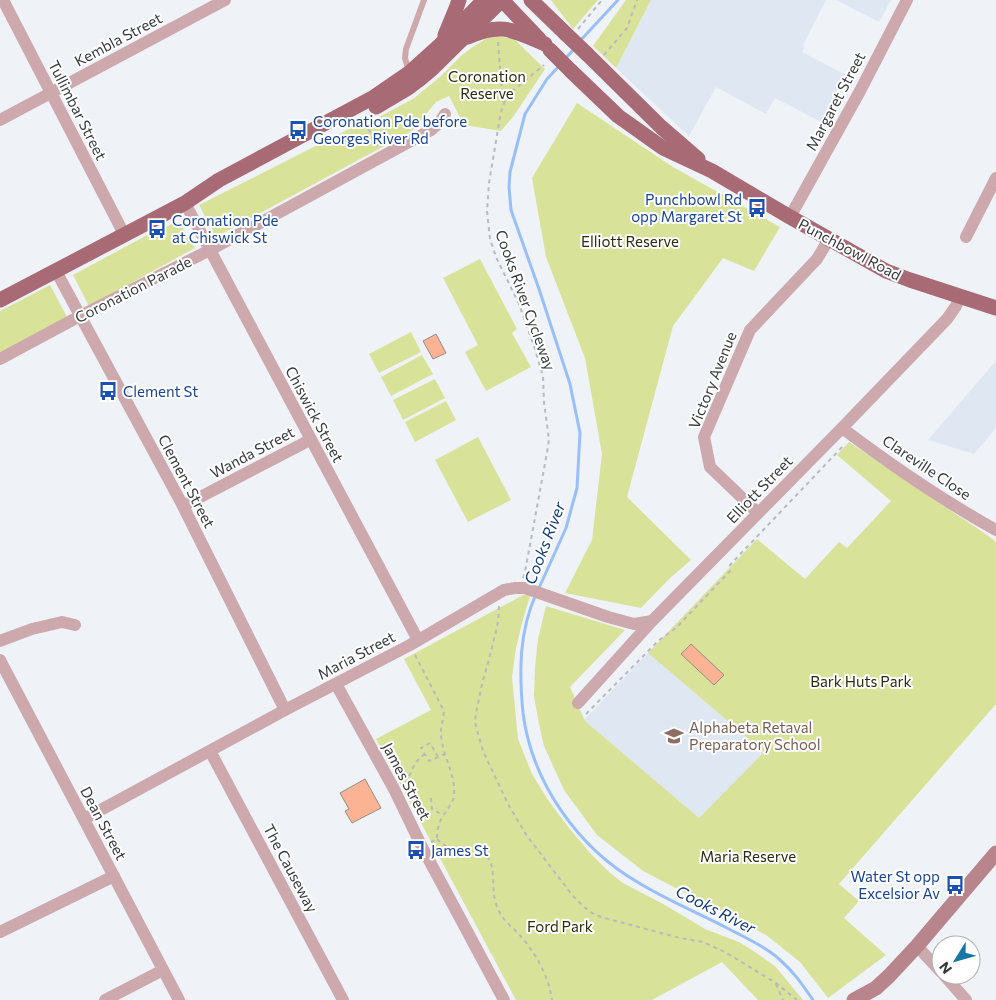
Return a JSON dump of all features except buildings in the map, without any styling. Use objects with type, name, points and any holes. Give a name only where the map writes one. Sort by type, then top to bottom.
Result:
[{"type":"main road","points":[[440,45],[459,0]]},
{"type":"main road","points":[[185,203],[219,180],[374,97],[409,73],[440,45],[484,0]]},
{"type":"main road","name":"Punchbowl Road","points":[[531,0],[572,32],[661,127],[712,171]]},
{"type":"main road","points":[[0,300],[185,203],[225,187],[388,100],[420,79],[461,40],[505,3]]},
{"type":"main road","name":"Punchbowl Road","points":[[505,3],[618,116],[663,148],[712,171],[886,271],[996,308]]},
{"type":"main road","points":[[461,40],[498,28],[518,33],[547,47]]},
{"type":"main road","points":[[854,1000],[883,982],[917,946],[996,853]]},
{"type":"street","name":"Tullimbar Street","points":[[3,0],[124,234]]},
{"type":"street","name":"Kembla Street","points":[[0,120],[224,0]]},
{"type":"street","name":"Margaret Street","points":[[790,217],[908,0]]},
{"type":"street","name":"Coronation Parade","points":[[0,359],[210,250],[431,130],[440,122],[445,114]]},
{"type":"street","points":[[966,237],[996,178]]},
{"type":"street","name":"Chiswick Street","points":[[185,203],[414,643]]},
{"type":"street","name":"Victory Avenue","points":[[758,513],[710,467],[704,437],[750,330],[817,259],[829,239]]},
{"type":"street","name":"Clement Street","points":[[56,271],[183,506],[285,710]]},
{"type":"street","name":"Elliott Street","points":[[582,709],[652,621],[842,428],[947,318],[956,306],[960,296]]},
{"type":"street","name":"Clareville Close","points":[[842,428],[886,461],[974,518],[993,524]]},
{"type":"street","name":"Wanda Street","points":[[183,506],[310,440]]},
{"type":"street","points":[[522,588],[634,624],[652,621]]},
{"type":"street","name":"Maria Street","points":[[84,819],[285,710],[414,643],[504,590],[522,588]]},
{"type":"street","points":[[0,640],[32,629],[62,622],[75,625]]},
{"type":"street","name":"Dean Street","points":[[0,660],[179,1000]]},
{"type":"street","name":"James Street","points":[[336,684],[394,789],[422,847],[504,1000]]},
{"type":"street","name":"The Causeway","points":[[210,751],[343,1000]]},
{"type":"street","points":[[0,932],[114,876]]},
{"type":"street","points":[[917,946],[931,961]]},
{"type":"street","points":[[105,1000],[163,970]]},
{"type":"street","points":[[953,985],[966,1000]]},
{"type":"lane","points":[[409,73],[406,49],[424,0]]},
{"type":"path","points":[[572,32],[602,0]]},
{"type":"path","points":[[594,56],[612,46],[627,28],[637,0]]},
{"type":"path","points":[[497,34],[504,105]]},
{"type":"path","name":"Cooks River Cycleway","points":[[522,588],[549,439],[544,403],[543,376],[519,304],[496,257],[488,229],[487,211],[489,183],[500,117],[504,105],[510,94],[544,65]]},
{"type":"path","points":[[365,122],[379,151]]},
{"type":"path","points":[[582,709],[658,640],[676,628],[730,571],[730,565],[846,442]]},
{"type":"path","points":[[499,605],[498,622],[475,723],[483,751],[508,804],[527,836],[573,896],[592,913],[680,938],[703,942],[725,952],[776,983],[797,1000]]},
{"type":"path","points":[[414,643],[444,711],[440,731],[453,777],[454,798],[439,822],[437,839]]},
{"type":"path","points":[[438,757],[430,743],[421,748],[429,761],[445,754]]},
{"type":"path","points":[[394,789],[405,783],[414,764],[425,754]]},
{"type":"path","points":[[431,798],[432,809],[444,815]]},
{"type":"path","points":[[422,847],[437,839]]},
{"type":"path","points":[[437,839],[458,851],[475,849],[483,852],[490,861],[494,894],[501,916],[532,949],[544,971],[552,1000]]},
{"type":"path","points":[[776,983],[783,1000]]},
{"type":"shaded area","points":[[651,0],[826,0],[803,45],[805,46],[802,52],[850,77],[825,124],[775,98],[766,114],[716,87],[689,136],[616,68]]},
{"type":"shaded area","points":[[836,0],[891,0],[879,22]]},
{"type":"shaded area","points":[[996,361],[996,428],[974,454],[928,440]]},
{"type":"shaded area","name":"Alphabeta Retaval Preparatory School","points":[[648,653],[764,752],[699,819],[584,720]]},
{"type":"green space","points":[[551,0],[598,0],[573,29]]},
{"type":"green space","points":[[626,0],[651,0],[616,68],[593,46]]},
{"type":"green space","name":"Coronation Reserve","points":[[497,36],[514,39],[545,69],[513,117],[501,131],[464,125],[449,96],[436,102],[412,131],[216,237],[199,205],[353,127],[356,129],[413,99],[470,49],[487,38]]},
{"type":"green space","name":"Elliott Reserve","points":[[577,103],[673,167],[780,227],[754,271],[723,258],[673,326],[627,497],[691,560],[670,578],[641,608],[565,593],[592,540],[602,454],[585,358],[546,257],[532,178]]},
{"type":"green space","points":[[175,222],[179,222],[195,248],[89,306],[73,275]]},
{"type":"green space","points":[[480,259],[517,329],[512,333],[531,367],[486,391],[465,352],[478,345],[443,278]]},
{"type":"green space","points":[[50,285],[67,317],[0,354],[0,311]]},
{"type":"green space","points":[[411,332],[421,352],[379,373],[369,354]]},
{"type":"green space","points":[[422,355],[433,374],[391,396],[381,377]]},
{"type":"green space","points":[[435,379],[445,398],[403,420],[393,400]]},
{"type":"green space","points":[[446,401],[456,420],[415,442],[405,422]]},
{"type":"green space","points":[[478,437],[511,500],[468,522],[435,460]]},
{"type":"green space","name":"Bark Huts Park","points":[[849,442],[996,542],[996,704],[839,884],[859,901],[844,918],[886,955],[828,998],[800,962],[766,935],[643,871],[597,835],[564,790],[544,746],[534,696],[535,666],[538,639],[546,606],[625,630],[570,687],[585,721],[699,818],[764,752],[648,653],[757,539],[805,579],[839,542],[847,548],[891,501],[837,455]]},
{"type":"green space","name":"Ford Park","points":[[525,594],[530,596],[516,648],[512,677],[518,739],[532,774],[548,800],[591,854],[623,883],[705,929],[739,942],[755,952],[775,966],[803,1000],[758,1000],[722,962],[652,1000],[516,1000],[376,739],[431,710],[404,659]]},
{"type":"waterway","name":"Cooks River","points":[[579,42],[618,0]]},
{"type":"waterway","name":"Cooks River","points":[[565,59],[574,49]]},
{"type":"waterway","name":"Cooks River","points":[[539,588],[566,528],[577,488],[580,433],[570,384],[511,210],[509,187],[510,172],[525,114],[547,79],[559,66]]},
{"type":"waterway","name":"Cooks River","points":[[536,594],[530,608],[523,638],[521,667],[523,713],[528,739],[536,764],[562,811],[596,852],[617,869],[672,901],[747,938],[773,954],[793,973],[813,1000]]},
{"type":"place","name":"Coronation Pde before Georges River Rd","points":[[298,130]]},
{"type":"place","name":"Punchbowl Rd opp Margaret St","points":[[757,208]]},
{"type":"place","name":"Coronation Pde at Chiswick St","points":[[157,229]]},
{"type":"place","name":"Clement St","points":[[108,391]]},
{"type":"place","name":"Alphabeta Retaval Preparatory School","points":[[674,736]]},
{"type":"place","name":"James St","points":[[416,850]]},
{"type":"place","name":"Water St opp Excelsior Av","points":[[955,885]]},
{"type":"park label","name":"Maria Reserve","points":[[748,856]]}]
